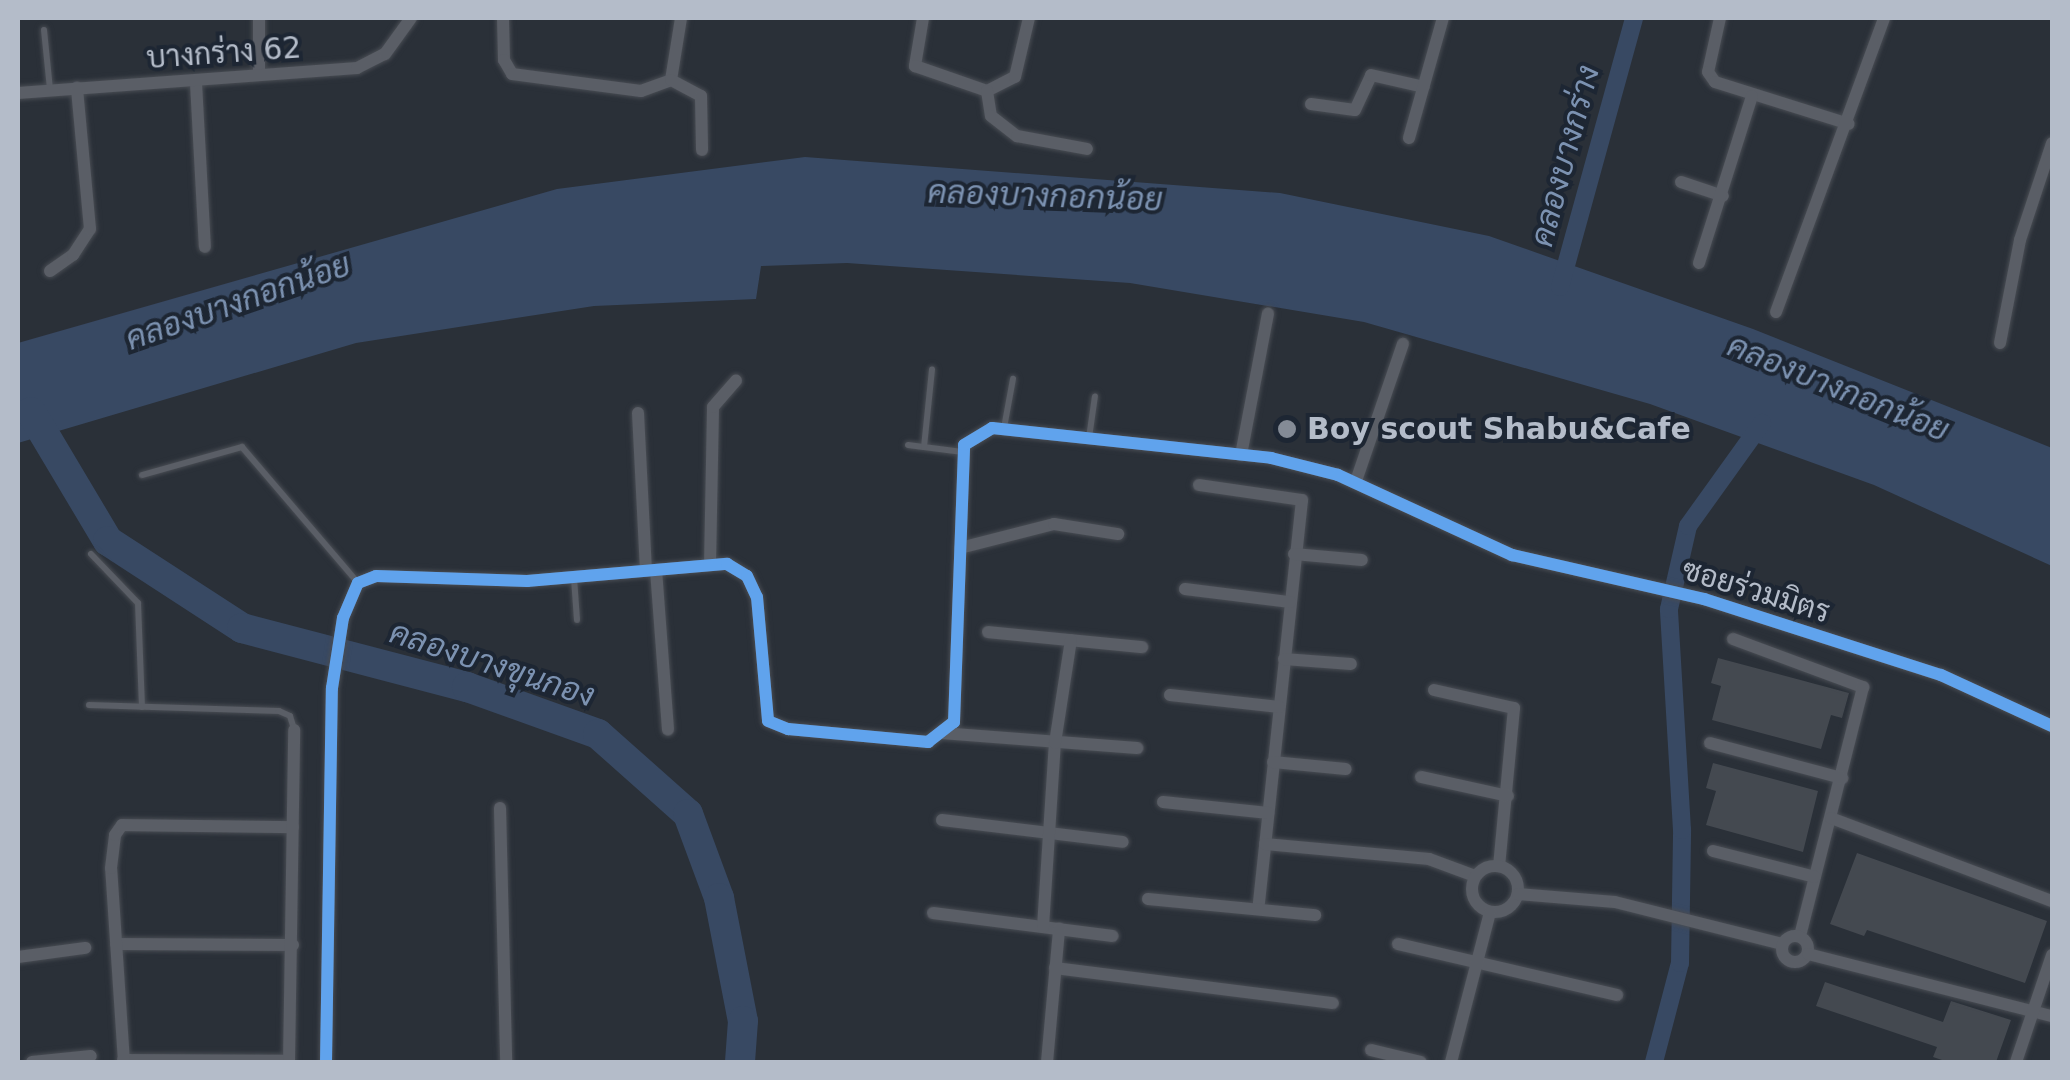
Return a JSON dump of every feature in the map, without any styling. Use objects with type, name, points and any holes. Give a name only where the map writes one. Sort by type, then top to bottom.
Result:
[{"type":"street","points":[[260,18],[260,75]]},
{"type":"street","name":"บางกร่าง 62","points":[[18,93],[196,83],[373,63],[411,18]]},
{"type":"street","points":[[503,18],[504,60],[520,78],[641,90],[671,80],[702,96],[702,150]]},
{"type":"street","points":[[671,80],[681,18]]},
{"type":"street","points":[[923,18],[916,66],[988,90],[1015,77],[1029,18]]},
{"type":"street","points":[[1409,138],[1443,18]]},
{"type":"street","points":[[1720,18],[1708,72],[1723,86],[1849,124]]},
{"type":"street","points":[[1776,312],[1849,124],[1884,18]]},
{"type":"street","points":[[1311,104],[1354,110],[1371,75],[1424,86]]},
{"type":"street","points":[[196,83],[205,247]]},
{"type":"street","points":[[50,271],[73,255],[90,229],[77,88]]},
{"type":"street","points":[[988,90],[991,116],[1017,136],[1087,150]]},
{"type":"street","points":[[1699,263],[1724,196],[1752,96]]},
{"type":"street","points":[[2000,343],[2020,240],[2052,143]]},
{"type":"street","points":[[1681,182],[1724,196]]},
{"type":"street","points":[[1241,455],[1268,314]]},
{"type":"street","points":[[1356,481],[1404,344]]},
{"type":"street","points":[[710,565],[712,407],[736,381]]},
{"type":"street","points":[[638,413],[668,730]]},
{"type":"street","points":[[326,1062],[332,688],[343,618],[358,583],[376,576],[574,577],[736,566],[758,596],[768,720],[788,729],[928,742],[954,722],[963,452],[980,431],[1004,430]]},
{"type":"street","name":"ซอยร่วมมิตร","points":[[1004,430],[1241,455],[1356,481],[1439,526],[1512,555],[1704,599],[1940,675],[2052,726]]},
{"type":"street","points":[[1198,485],[1302,498],[1258,910]]},
{"type":"street","points":[[960,548],[1054,524],[1118,534]]},
{"type":"street","points":[[1294,554],[1362,560]]},
{"type":"street","points":[[1185,590],[1290,602]]},
{"type":"street","points":[[988,632],[1142,647]]},
{"type":"street","points":[[1043,927],[1055,743],[1070,640]]},
{"type":"street","points":[[1732,640],[1860,682],[1842,778],[1800,936],[1808,954]]},
{"type":"street","points":[[1284,659],[1351,664]]},
{"type":"street","points":[[1434,690],[1514,708],[1499,866]]},
{"type":"street","points":[[1170,695],[1279,707]]},
{"type":"street","points":[[293,827],[122,826],[111,868],[124,1061],[289,1062],[292,945],[294,730]]},
{"type":"street","points":[[941,732],[1138,748]]},
{"type":"street","points":[[1710,743],[1842,778]]},
{"type":"street","points":[[1273,762],[1346,769]]},
{"type":"street","points":[[1422,777],[1508,796]]},
{"type":"street","points":[[1163,802],[1268,813]]},
{"type":"street","points":[[500,808],[506,1062]]},
{"type":"street","points":[[1831,818],[2052,901]]},
{"type":"street","points":[[942,820],[1124,842]]},
{"type":"street","points":[[1265,844],[1429,859],[1476,876],[1499,866]]},
{"type":"street","points":[[1713,851],[1816,877]]},
{"type":"street","points":[[1490,912],[1508,908],[1518,894],[1514,876],[1499,866]]},
{"type":"street","points":[[1476,876],[1472,894],[1490,912]]},
{"type":"street","points":[[1518,894],[1646,909],[1782,944],[1800,936]]},
{"type":"street","points":[[1148,899],[1315,915]]},
{"type":"street","points":[[1450,1062],[1490,912]]},
{"type":"street","points":[[932,914],[1112,936]]},
{"type":"street","points":[[1047,1062],[1059,929]]},
{"type":"street","points":[[116,944],[292,945]]},
{"type":"street","points":[[1398,944],[1617,994]]},
{"type":"street","points":[[1782,944],[1790,962],[1808,954],[2052,1016]]},
{"type":"street","points":[[18,957],[85,948]]},
{"type":"street","points":[[2016,1062],[2052,955]]},
{"type":"street","points":[[1055,968],[1333,1003]]},
{"type":"street","points":[[1371,1050],[1421,1062]]},
{"type":"street","points":[[32,1062],[92,1056]]},
{"type":"lane","points":[[44,30],[50,90]]},
{"type":"lane","points":[[924,447],[932,369]]},
{"type":"lane","points":[[1004,430],[1013,379]]},
{"type":"lane","points":[[1089,439],[1095,396]]},
{"type":"lane","points":[[908,444],[963,452]]},
{"type":"lane","points":[[142,475],[242,447],[358,583]]},
{"type":"lane","points":[[91,554],[138,603],[142,706]]},
{"type":"lane","points":[[574,577],[577,620]]},
{"type":"lane","points":[[89,705],[279,711],[290,716],[294,730]]},
{"type":"water","name":"คลองบางกอกน้อย","points":[[805,157],[1280,193],[1489,236],[1753,329],[2052,448],[2052,566],[1874,485],[1650,404],[1364,322],[1130,283],[847,263],[761,266],[756,299],[594,306],[356,343],[18,443],[18,343],[557,189]]},
{"type":"building","points":[[1718,658],[1849,693],[1842,718],[1831,715],[1821,749],[1712,720],[1721,686],[1711,683]]},
{"type":"building","points":[[1713,763],[1818,791],[1803,852],[1706,825],[1716,791],[1706,788]]},
{"type":"building","points":[[1857,853],[2047,921],[2025,983],[1867,930],[1864,936],[1830,924]]},
{"type":"building","points":[[1825,982],[1943,1022],[1951,1001],[2011,1020],[1996,1062],[1948,1062],[1933,1057],[1937,1047],[1816,1006]]},
{"type":"waterway","name":"คลองบางกร่าง","points":[[1560,287],[1634,18]]},
{"type":"waterway","name":"คลองบางขุนกอง","points":[[31,412],[108,541],[242,628],[467,687],[598,734],[688,814],[719,898],[743,1021],[740,1062]]},
{"type":"waterway","points":[[1654,1062],[1680,963],[1682,830],[1669,609],[1688,526],[1762,423]]},
{"type":"cycle path","points":[[326,1062],[332,688],[343,618],[358,583],[376,576],[527,581],[727,564],[747,576],[757,597],[768,721],[788,729],[928,742],[954,722],[964,445],[992,428],[1271,458],[1338,475],[1512,555],[1704,599],[1941,675],[2052,726]]},
{"type":"place","name":"Boy scout Shabu&Cafe","points":[[1287,429]]}]
